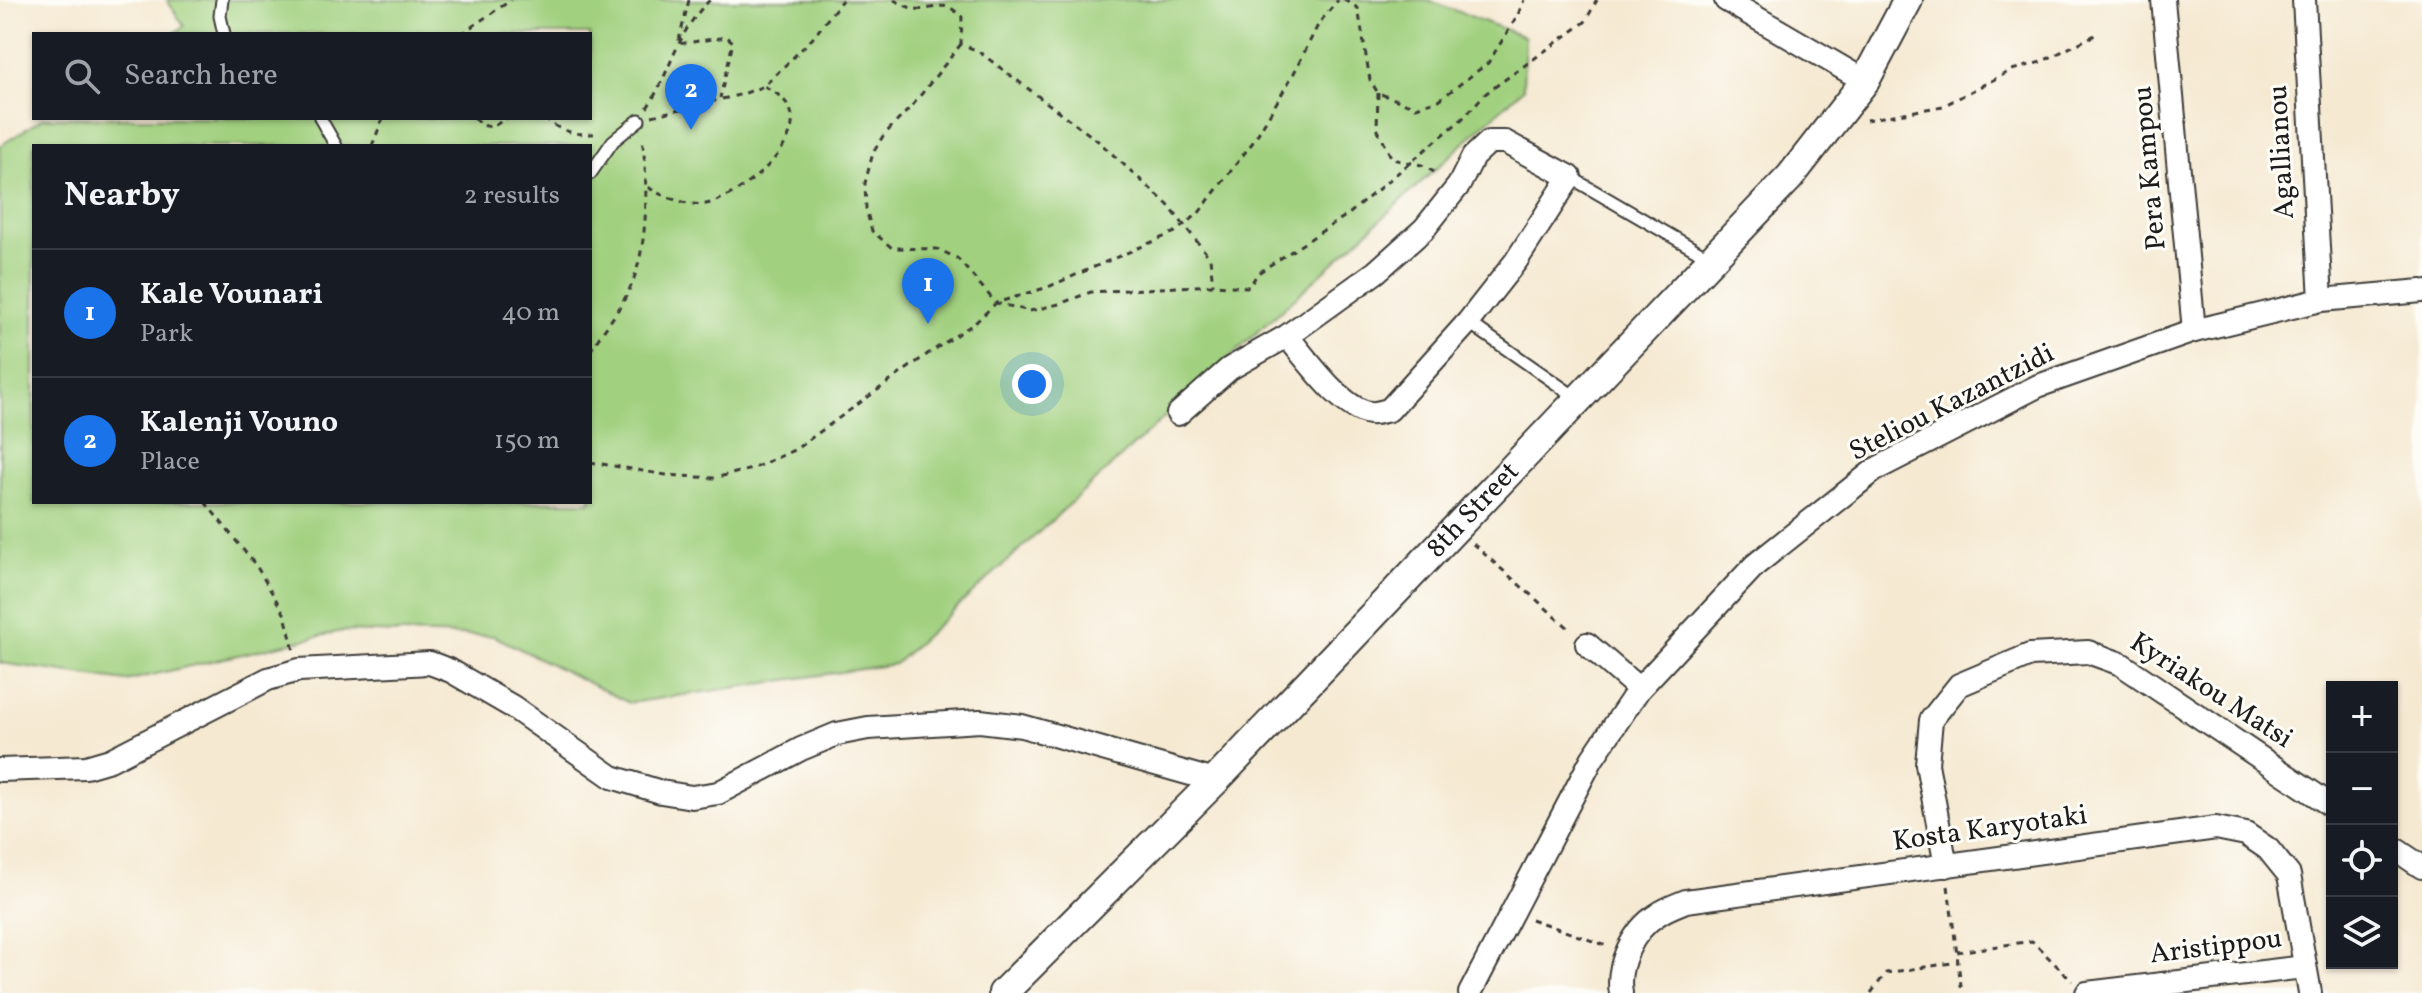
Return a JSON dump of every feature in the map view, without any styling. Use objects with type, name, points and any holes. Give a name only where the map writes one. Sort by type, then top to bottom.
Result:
[{"type":"street","points":[[1726,0],[1865,81]]},
{"type":"street","name":"8th Street","points":[[1003,993],[1215,781],[1790,177],[1865,81],[1908,0]]},
{"type":"street","name":"Pera Kampou","points":[[2163,0],[2194,331]]},
{"type":"street","name":"Agallianou","points":[[2304,0],[2321,300]]},
{"type":"street","points":[[1178,414],[1229,369],[1287,336],[1395,255],[1424,229],[1459,185],[1473,157],[1489,142],[1505,142],[1570,177],[1516,261],[1468,322],[1389,410],[1372,414],[1356,408],[1338,394],[1287,336]]},
{"type":"street","name":"Steliou Kazantzidi","points":[[1470,993],[1592,759],[1639,689],[1755,565],[1876,469],[2038,386],[2194,331],[2321,300],[2422,291]]},
{"type":"street","points":[[1587,644],[1639,689]]},
{"type":"street","name":"Kyriakou Matsi","points":[[1946,866],[1927,764],[1931,720],[1959,685],[2030,655],[2088,652],[2121,664],[2326,802]]},
{"type":"street","points":[[0,770],[86,767],[110,760],[268,679],[299,670],[430,663],[451,671],[513,707],[612,777],[648,789],[692,797],[718,793],[801,749],[837,734],[868,728],[966,721],[1022,726],[1215,781]]},
{"type":"street","name":"Kosta Karyotaki","points":[[1621,993],[1618,980],[1630,945],[1654,916],[1686,901],[2216,828],[2246,834],[2268,849],[2289,875],[2310,993]]},
{"type":"street","points":[[2398,851],[2422,867]]},
{"type":"street","name":"Aristippou","points":[[2080,988],[2304,967]]},
{"type":"lane","points":[[222,0],[220,16],[224,32]]},
{"type":"lane","points":[[321,120],[335,144]]},
{"type":"lane","points":[[592,171],[613,141],[639,120]]},
{"type":"lane","points":[[1570,177],[1711,259]]},
{"type":"lane","points":[[1468,322],[1578,399]]},
{"type":"path","points":[[464,32],[511,0]]},
{"type":"path","points":[[678,44],[689,0]]},
{"type":"path","points":[[592,348],[629,290],[640,263],[647,186],[639,120],[661,87],[692,16],[710,0]]},
{"type":"path","points":[[639,120],[764,86],[812,39],[842,0]]},
{"type":"path","points":[[894,0],[908,8],[925,9],[937,4],[952,8],[962,17],[961,44],[878,144],[865,183],[866,209],[872,231],[892,248],[937,249],[957,258],[996,303],[1030,311],[1091,292],[1213,285],[1249,287],[1258,273],[1350,213],[1462,119],[1494,87],[1585,22],[1597,0]]},
{"type":"path","points":[[592,462],[666,475],[714,478],[752,469],[796,449],[975,323],[996,303],[1048,287],[1175,232],[1198,214],[1253,142],[1293,75],[1319,23],[1338,0]]},
{"type":"path","points":[[1344,0],[1358,8],[1370,80],[1378,93],[1377,128],[1392,159],[1422,165],[1459,185]]},
{"type":"path","points":[[1378,93],[1416,107],[1439,100],[1488,63],[1524,0]]},
{"type":"path","points":[[1831,127],[1943,106],[2012,70],[2041,62],[2097,34]]},
{"type":"path","points":[[678,44],[727,37],[733,42],[720,100]]},
{"type":"path","points":[[961,44],[978,51],[1098,141],[1168,205],[1210,258],[1213,285]]},
{"type":"path","points":[[647,186],[660,196],[704,204],[735,192],[770,164],[791,133],[792,115],[783,97],[764,86]]},
{"type":"path","points":[[373,144],[382,120]]},
{"type":"path","points":[[477,120],[481,125],[492,127],[504,120]]},
{"type":"path","points":[[547,120],[567,133],[622,134]]},
{"type":"path","points":[[207,504],[257,567],[285,615],[299,670]]},
{"type":"path","points":[[1456,529],[1587,644]]},
{"type":"path","points":[[1946,866],[1962,993]]},
{"type":"path","points":[[1512,912],[1627,954]]},
{"type":"path","points":[[1957,952],[2032,941],[2080,988]]},
{"type":"path","points":[[1871,993],[1886,973],[1958,962]]},
{"type":"green space","points":[[167,0],[1428,0],[1525,37],[1523,89],[895,664],[629,703],[494,636],[342,631],[126,681],[0,663],[0,146],[40,120],[592,120],[592,32],[176,32],[184,26]]},
{"type":"place","name":"Kalenji Vouno","points":[[691,130]]},
{"type":"place","name":"Kale Vounari","points":[[928,324]]}]
